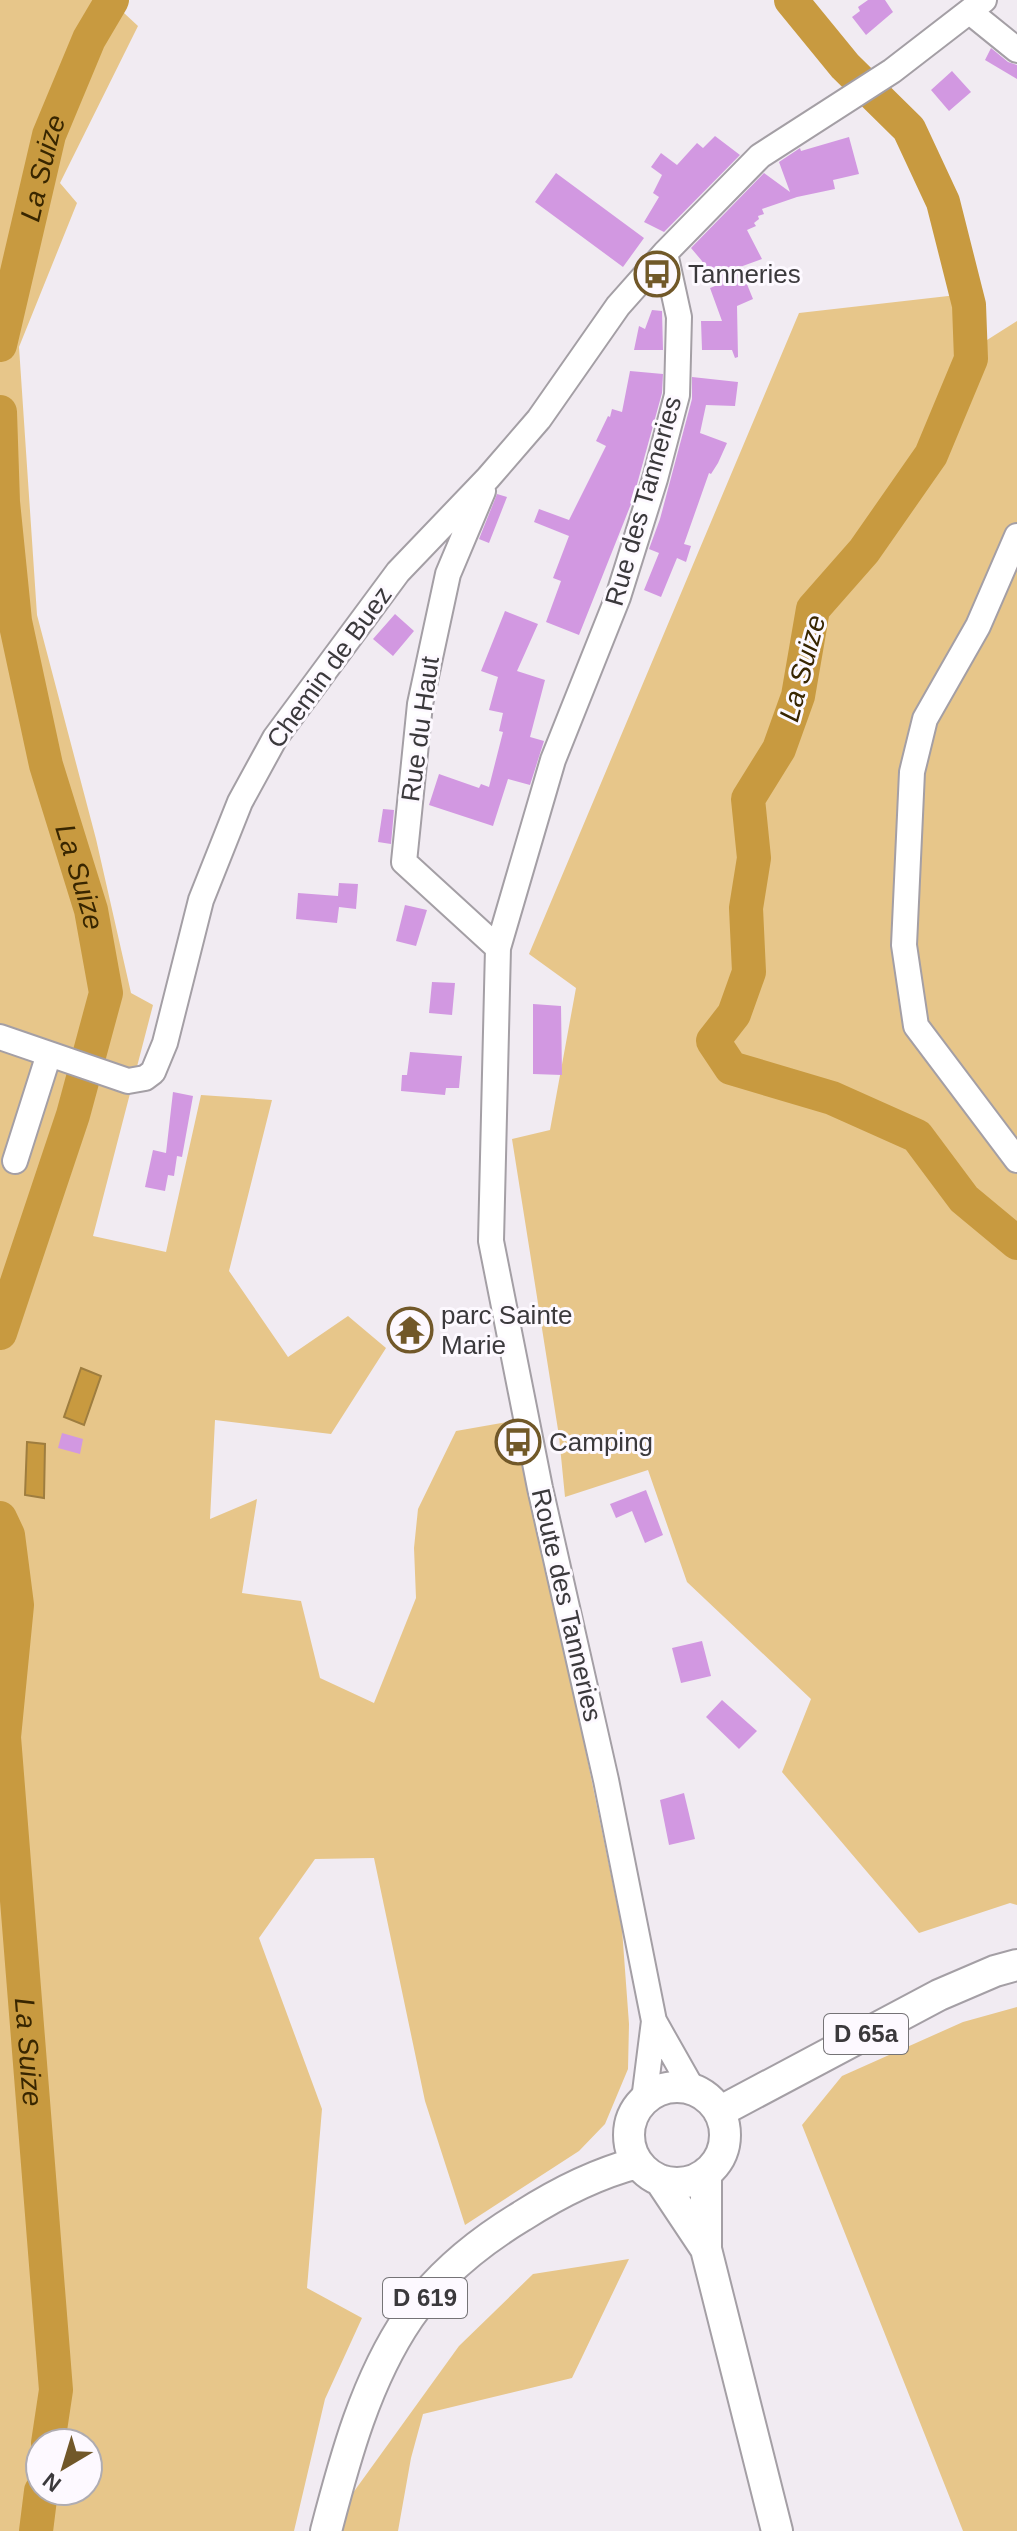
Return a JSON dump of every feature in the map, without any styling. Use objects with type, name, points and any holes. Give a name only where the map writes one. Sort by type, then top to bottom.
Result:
[{"type":"main road","name":"D 65a","points":[[719,2112],[939,1995],[1017,1965]]},
{"type":"main road","points":[[649,2172],[674,2183],[688,2182],[706,2173],[721,2155],[725,2140],[724,2126],[719,2112],[703,2095],[693,2090],[667,2088],[644,2100],[635,2111],[629,2137],[649,2172],[706,2249]]},
{"type":"main road","name":"D 619","points":[[326,2531],[351,2440],[378,2373],[410,2316],[453,2266],[496,2231],[556,2195],[608,2171],[649,2172]]},
{"type":"main road","points":[[706,2173],[706,2249],[734,2350],[777,2531]]},
{"type":"street","points":[[665,253],[760,156],[892,71],[977,6],[1017,50]]},
{"type":"street","name":"Chemin de Buez","points":[[0,1037],[106,1075],[137,1081],[153,1072],[165,1043],[201,900],[240,802],[275,738],[398,572],[488,478],[539,419],[618,306],[665,253]]},
{"type":"street","name":"Rue des Tanneries","points":[[498,948],[553,760],[618,597],[655,479],[677,395],[679,317],[665,253]]},
{"type":"street","name":"Rue du Haut","points":[[488,478],[448,574],[420,704],[404,862],[498,948]]},
{"type":"street","points":[[1017,536],[978,626],[925,719],[912,772],[904,945],[916,1026],[1017,1160]]},
{"type":"street","name":"Route des Tanneries","points":[[498,948],[491,1241],[540,1488],[606,1780],[654,2021],[693,2090]]},
{"type":"street","points":[[15,1161],[60,1058]]},
{"type":"street","name":"Route des Tanneries","points":[[644,2100],[654,2021]]},
{"type":"shaded area","points":[[0,0],[110,0],[138,26],[60,183],[77,203],[19,347],[37,615],[96,839],[131,993],[153,1005],[93,1236],[166,1252],[201,1095],[272,1100],[229,1271],[288,1357],[348,1316],[386,1348],[331,1434],[215,1420],[210,1519],[257,1499],[242,1593],[301,1601],[320,1678],[374,1703],[416,1598],[414,1548],[418,1509],[456,1431],[518,1420],[622,1929],[629,2024],[628,2069],[605,2124],[579,2151],[465,2225],[425,2101],[374,1858],[315,1859],[259,1938],[322,2109],[307,2288],[362,2318],[325,2399],[294,2531],[0,2531]]},
{"type":"shaded area","points":[[957,295],[965,347],[976,347],[1017,321],[1017,1905],[1010,1903],[919,1933],[782,1772],[811,1699],[687,1582],[648,1470],[565,1497],[559,1436],[512,1139],[550,1130],[576,988],[529,954],[799,313]]},
{"type":"shaded area","points":[[81,1368],[101,1376],[84,1425],[64,1417]]},
{"type":"shaded area","points":[[27,1442],[45,1444],[44,1498],[25,1495]]},
{"type":"shaded area","points":[[1017,2007],[1017,2531],[963,2531],[802,2125],[842,2076],[963,2022]]},
{"type":"shaded area","points":[[629,2259],[572,2378],[423,2414],[411,2458],[398,2531],[338,2531],[350,2497],[459,2346],[533,2274]]},
{"type":"building","points":[[868,0],[885,0],[893,12],[866,35],[852,17],[860,11],[858,7]]},
{"type":"building","points":[[991,48],[1008,62],[1017,65],[1017,79],[985,60]]},
{"type":"building","points":[[952,71],[971,92],[949,111],[931,90]]},
{"type":"building","points":[[715,136],[740,155],[664,232],[644,222],[659,197],[653,193],[662,175],[651,167],[661,153],[677,165],[697,143],[703,148]]},
{"type":"building","points":[[849,137],[859,174],[833,180],[835,189],[762,209],[764,214],[758,216],[754,223],[756,226],[747,230],[762,259],[740,267],[753,299],[737,306],[738,357],[735,358],[732,350],[702,350],[701,321],[722,321],[710,288],[715,286],[691,248],[764,173],[790,192],[779,162],[800,148],[801,151]]},
{"type":"building","points":[[556,173],[644,238],[623,267],[535,202]]},
{"type":"building","points":[[652,310],[662,311],[663,350],[634,350],[639,326],[645,329]]},
{"type":"building","points":[[630,371],[663,374],[662,393],[633,499],[579,635],[546,622],[561,581],[553,578],[569,536],[534,522],[539,509],[569,520],[606,446],[596,441],[608,416],[612,409],[622,412]]},
{"type":"building","points":[[692,377],[738,382],[735,406],[706,405],[700,433],[727,443],[718,463],[709,473],[684,544],[691,546],[686,562],[677,558],[661,597],[644,590],[659,553],[649,549],[692,399]]},
{"type":"building","points":[[497,494],[507,497],[489,543],[479,539]]},
{"type":"building","points":[[505,611],[538,624],[517,671],[545,680],[530,737],[544,741],[530,785],[508,779],[493,826],[429,805],[439,774],[479,788],[481,784],[489,787],[503,732],[499,731],[503,713],[489,710],[498,677],[481,671]]},
{"type":"building","points":[[395,614],[414,631],[393,656],[373,639]]},
{"type":"building","points":[[383,809],[394,810],[391,844],[378,842]]},
{"type":"building","points":[[339,883],[358,884],[356,909],[339,907],[337,923],[296,919],[298,893],[338,896]]},
{"type":"building","points":[[405,905],[427,910],[416,946],[396,941]]},
{"type":"building","points":[[432,982],[455,983],[452,1015],[429,1013]]},
{"type":"building","points":[[533,1004],[561,1006],[562,1075],[533,1074]]},
{"type":"building","points":[[410,1052],[462,1056],[459,1088],[446,1088],[445,1095],[401,1091],[402,1075],[407,1075]]},
{"type":"building","points":[[173,1092],[193,1096],[182,1157],[177,1156],[174,1176],[168,1175],[165,1191],[145,1187],[153,1150],[166,1153]]},
{"type":"building","points":[[62,1433],[83,1439],[80,1454],[58,1448]]},
{"type":"building","points":[[646,1490],[663,1535],[645,1543],[632,1511],[616,1518],[610,1504]]},
{"type":"building","points":[[702,1641],[711,1676],[681,1683],[672,1648]]},
{"type":"building","points":[[722,1700],[757,1731],[739,1749],[706,1717]]},
{"type":"building","points":[[684,1793],[695,1839],[669,1845],[660,1800]]},
{"type":"waterway","name":"La Suize","points":[[0,345],[49,135],[89,39],[112,0]]},
{"type":"waterway","name":"La Suize","points":[[791,0],[845,66],[909,129],[943,202],[969,305],[971,359],[931,455],[864,551],[813,609],[798,696],[779,749],[748,799],[754,858],[746,908],[749,972],[734,1014],[713,1041],[731,1068],[832,1098],[917,1136],[964,1199],[1017,1243]]},
{"type":"waterway","name":"La Suize","points":[[0,412],[3,502],[15,621],[46,765],[91,910],[106,993],[73,1115],[0,1333]]},
{"type":"waterway","name":"La Suize","points":[[0,1518],[8,1535],[17,1605],[4,1737],[56,2390],[50,2427]]},
{"type":"waterway","name":"La Suize","points":[[36,2531],[39,2507]]},
{"type":"place","name":"Tanneries","points":[[657,274]]},
{"type":"place","name":"parc Sainte Marie","points":[[410,1330]]},
{"type":"place","name":"Camping","points":[[518,1442]]}]
